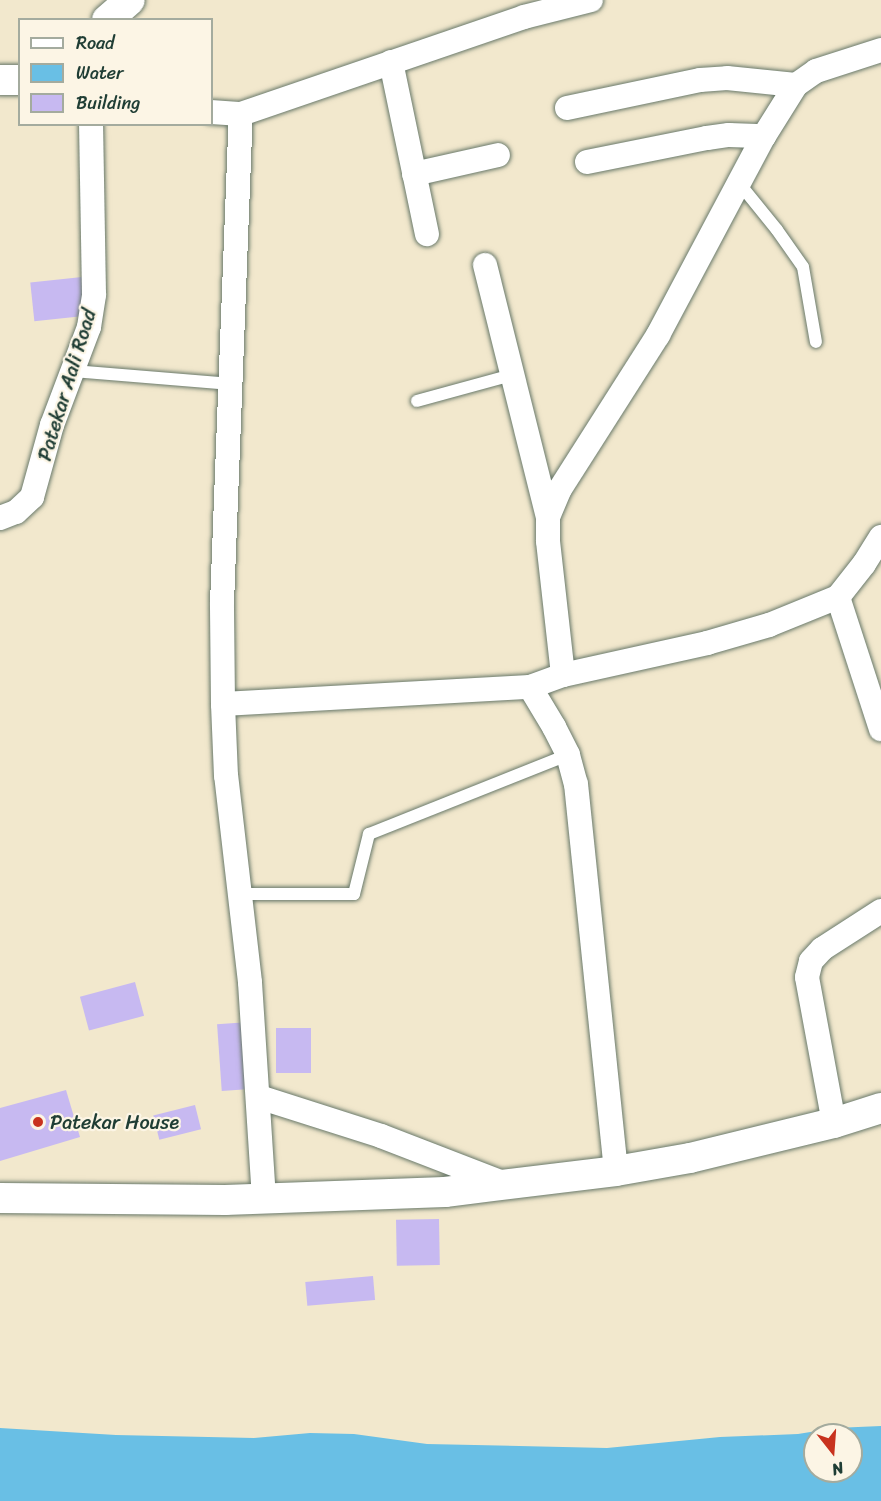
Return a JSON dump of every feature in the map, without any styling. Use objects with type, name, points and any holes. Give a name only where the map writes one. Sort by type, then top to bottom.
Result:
[{"type":"street","points":[[109,18],[130,0]]},
{"type":"street","points":[[213,112],[241,114],[524,17],[591,0]]},
{"type":"street","points":[[548,517],[560,489],[658,335],[764,136],[796,85],[816,71],[881,50]]},
{"type":"street","points":[[390,62],[427,234]]},
{"type":"street","points":[[567,108],[700,80],[727,78],[796,85]]},
{"type":"street","points":[[0,80],[18,80]]},
{"type":"street","points":[[241,114],[222,603],[223,704],[226,776],[240,894],[259,1097],[264,1199]]},
{"type":"street","name":"Patekar Aali Road","points":[[0,518],[16,512],[32,497],[52,425],[88,327],[94,294],[91,126]]},
{"type":"street","points":[[587,162],[707,138],[729,135],[764,136]]},
{"type":"street","points":[[414,174],[498,155]]},
{"type":"street","points":[[485,266],[548,517],[552,594],[563,675]]},
{"type":"street","points":[[223,704],[530,687],[563,675],[707,644],[769,625],[838,597],[864,564],[881,537]]},
{"type":"street","points":[[838,597],[881,729]]},
{"type":"street","points":[[530,687],[568,755],[576,783],[616,1171]]},
{"type":"street","points":[[834,1123],[807,977],[811,961],[822,949],[881,911]]},
{"type":"street","points":[[259,1097],[442,1157],[508,1185]]},
{"type":"street","points":[[0,1198],[86,1201],[383,1196],[508,1185],[616,1171],[690,1158],[834,1123],[881,1108]]},
{"type":"lane","points":[[739,183],[803,267],[816,342]]},
{"type":"lane","points":[[73,371],[231,384]]},
{"type":"lane","points":[[417,401],[512,375]]},
{"type":"lane","points":[[240,894],[354,894],[369,834],[568,755]]},
{"type":"water","points":[[881,1426],[881,1501],[0,1501],[0,1428],[116,1435],[254,1438],[310,1433],[354,1434],[427,1444],[607,1448],[720,1437],[803,1433],[803,1483],[863,1483],[863,1427]]},
{"type":"building","points":[[82,277],[86,316],[34,321],[30,282]]},
{"type":"building","points":[[135,982],[144,1016],[89,1031],[80,997]]},
{"type":"building","points":[[249,1022],[254,1089],[222,1091],[217,1024]]},
{"type":"building","points":[[276,1028],[311,1028],[311,1073],[276,1073]]},
{"type":"building","name":"Patekar House","points":[[66,1090],[80,1137],[0,1161],[0,1108]]},
{"type":"building","points":[[195,1105],[201,1129],[159,1140],[153,1115]]},
{"type":"building","points":[[439,1219],[440,1265],[397,1266],[396,1220]]},
{"type":"building","points":[[373,1276],[375,1300],[307,1306],[305,1282]]},
{"type":"place","name":"Patekar House","points":[[38,1122]]}]
